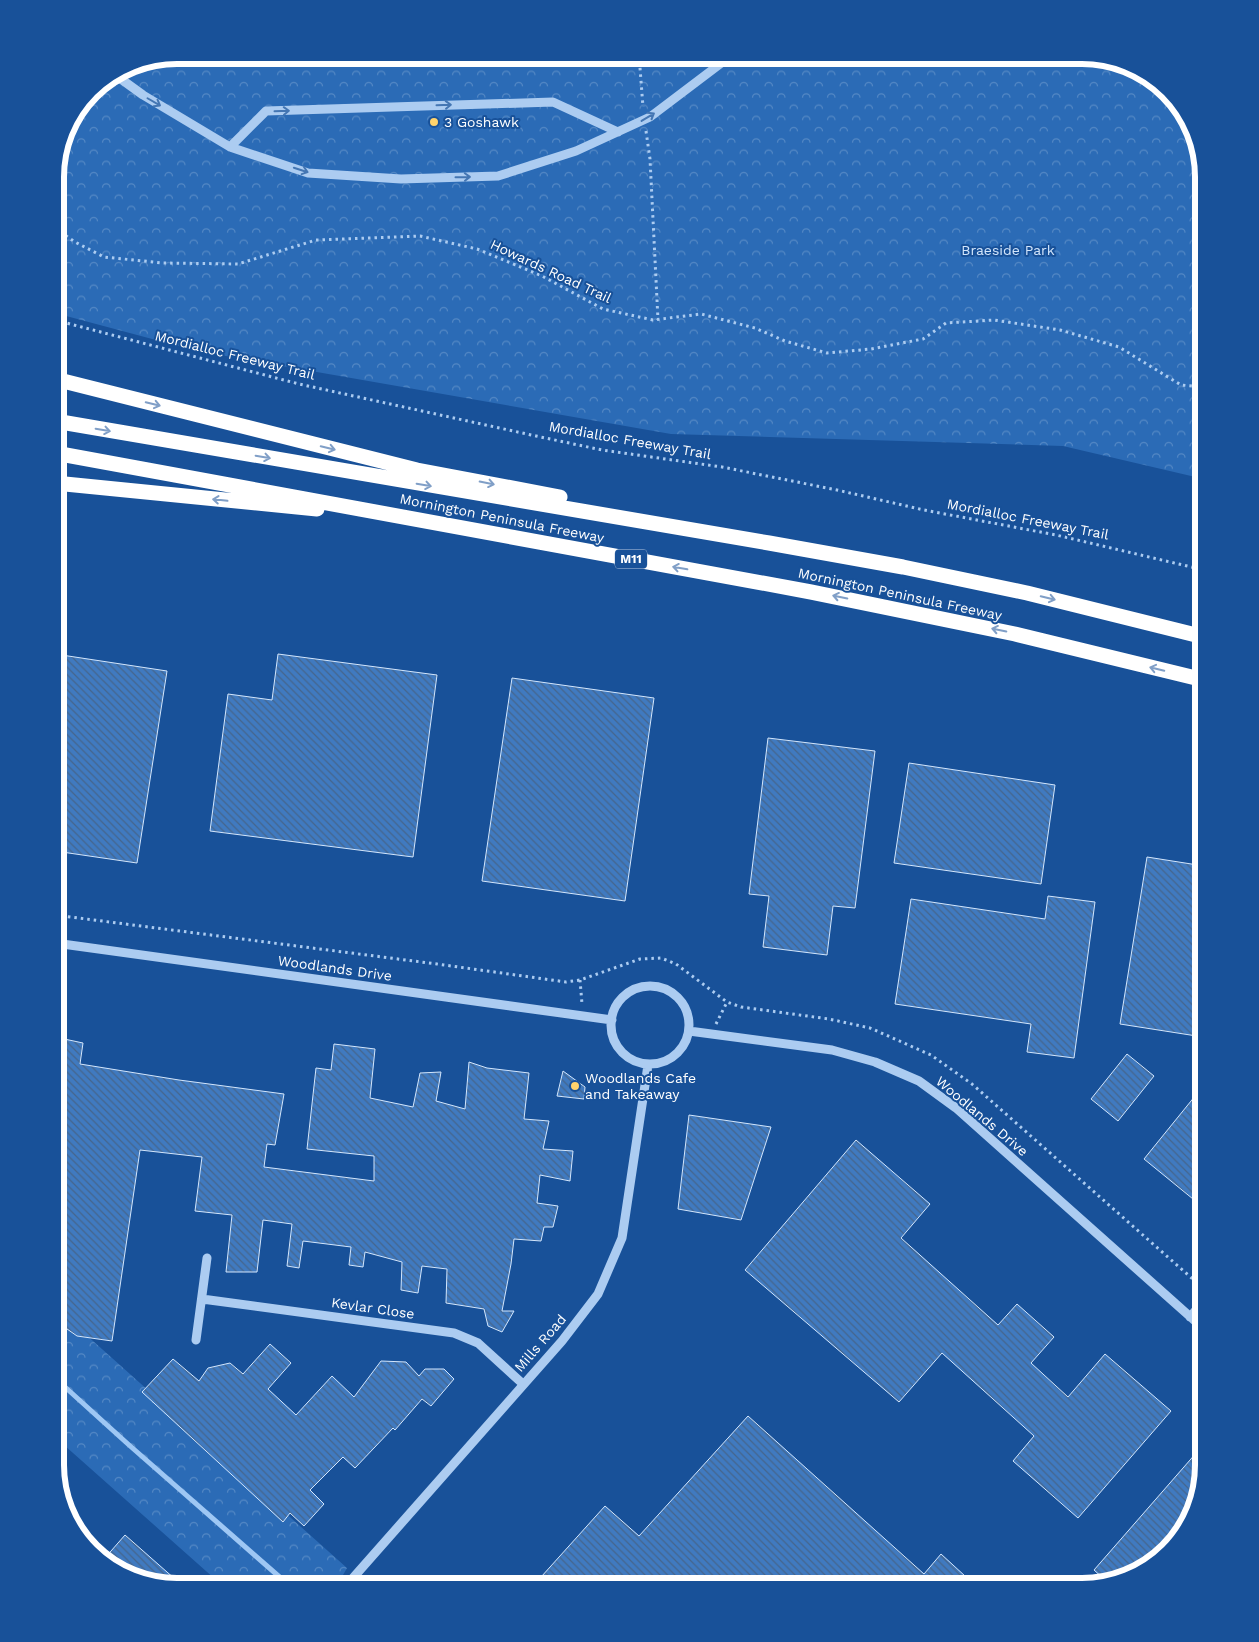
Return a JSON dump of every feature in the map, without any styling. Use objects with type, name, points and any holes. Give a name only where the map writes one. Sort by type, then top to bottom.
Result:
[{"type":"highway","points":[[64,381],[417,470],[893,561],[1027,593]]},
{"type":"highway","name":"Mornington Peninsula Freeway","points":[[64,423],[759,541],[1027,593],[1195,634]]},
{"type":"highway","name":"Mornington Peninsula Freeway","points":[[64,455],[831,596],[1015,634],[1195,678]]},
{"type":"highway","points":[[64,484],[426,520]]},
{"type":"street","points":[[120,79],[143,96],[230,146],[308,173],[401,179],[498,176],[576,151],[644,120],[720,64]]},
{"type":"street","points":[[230,146],[266,111],[553,102],[618,132]]},
{"type":"street","name":"Woodlands Drive","points":[[64,945],[612,1020]]},
{"type":"street","points":[[644,986],[656,986],[667,990],[677,997],[689,1019],[686,1041],[679,1052],[669,1060],[659,1064],[648,1065],[635,1062],[625,1056],[617,1047],[612,1036],[612,1020],[613,1012],[620,1000],[631,991],[644,986]]},
{"type":"street","name":"Woodlands Drive","points":[[688,1031],[832,1050],[875,1062],[919,1081],[956,1108],[1195,1321]]},
{"type":"street","name":"Mills Road","points":[[353,1578],[562,1341],[598,1294],[622,1238],[648,1065]]},
{"type":"street","points":[[196,1340],[207,1258]]},
{"type":"street","name":"Kevlar Close","points":[[202,1299],[454,1333],[478,1343],[523,1384]]},
{"type":"street","points":[[1190,1317],[1195,1311]]},
{"type":"path","points":[[639,64],[650,159],[658,320]]},
{"type":"path","name":"Howards Road Trail","points":[[64,235],[74,242],[104,257],[163,263],[238,264],[316,240],[420,236],[477,249],[542,276],[603,309],[653,320],[701,314],[755,328],[785,341],[827,353],[871,349],[923,339],[946,323],[994,320],[1060,330],[1119,347],[1181,385],[1195,386]]},
{"type":"path","name":"Mordialloc Freeway Trail","points":[[64,322],[299,384],[536,436],[602,450],[722,467],[827,488],[924,510],[1066,537],[1195,568]]},
{"type":"path","points":[[64,916],[417,961],[546,980],[566,982],[580,980],[583,1016]]},
{"type":"path","points":[[712,1034],[727,1002]]},
{"type":"green space","name":"Braeside Park","points":[[177,64],[1090,64],[1104,66],[1132,75],[1157,92],[1167,102],[1184,127],[1194,162],[1195,477],[1063,446],[671,434],[197,351],[64,315],[64,169],[72,134],[87,108],[102,92],[134,72],[155,66]]},
{"type":"green space","points":[[64,1315],[347,1568],[341,1578],[214,1578],[64,1445]]},
{"type":"building","points":[[278,654],[437,675],[413,857],[210,831],[228,694],[272,700]]},
{"type":"building","points":[[64,655],[167,671],[137,863],[64,852]]},
{"type":"building","points":[[512,678],[654,698],[625,901],[482,881]]},
{"type":"building","points":[[768,738],[875,751],[855,908],[833,906],[827,955],[763,947],[769,896],[749,894]]},
{"type":"building","points":[[909,763],[1055,785],[1041,884],[894,863]]},
{"type":"building","points":[[1147,857],[1195,865],[1195,1036],[1120,1024]]},
{"type":"building","points":[[1048,896],[1095,902],[1074,1058],[1027,1052],[1031,1024],[895,1004],[911,899],[1045,919]]},
{"type":"building","points":[[64,1039],[83,1043],[80,1064],[284,1094],[275,1145],[267,1144],[264,1167],[374,1181],[374,1156],[307,1149],[316,1068],[331,1070],[334,1044],[375,1049],[370,1098],[413,1107],[420,1073],[441,1072],[436,1101],[465,1109],[469,1062],[487,1068],[529,1073],[524,1119],[549,1121],[543,1149],[573,1151],[570,1181],[540,1175],[537,1203],[558,1206],[553,1227],[544,1227],[541,1241],[514,1239],[502,1311],[514,1311],[502,1332],[488,1326],[484,1309],[446,1303],[447,1269],[422,1266],[418,1293],[401,1290],[402,1262],[365,1252],[363,1267],[349,1265],[351,1247],[303,1241],[299,1268],[287,1266],[292,1224],[263,1220],[257,1272],[226,1272],[232,1215],[195,1211],[202,1157],[140,1150],[112,1341],[77,1336],[64,1327]]},
{"type":"building","points":[[1127,1054],[1154,1076],[1118,1121],[1091,1099]]},
{"type":"building","points":[[563,1071],[585,1087],[584,1099],[557,1096]]},
{"type":"building","points":[[1195,1096],[1195,1201],[1144,1159]]},
{"type":"building","points":[[689,1115],[771,1127],[741,1220],[678,1209]]},
{"type":"building","points":[[856,1140],[930,1204],[901,1238],[998,1325],[1017,1304],[1054,1337],[1031,1363],[1068,1397],[1105,1354],[1171,1411],[1078,1518],[1013,1461],[1034,1436],[942,1353],[899,1402],[745,1270]]},
{"type":"building","points":[[270,1344],[291,1363],[268,1389],[296,1415],[332,1376],[354,1397],[381,1361],[406,1362],[419,1376],[425,1369],[444,1369],[454,1379],[431,1406],[422,1399],[395,1430],[393,1428],[355,1468],[343,1457],[310,1490],[324,1504],[304,1526],[290,1513],[283,1522],[142,1392],[173,1359],[199,1381],[208,1368],[230,1363],[243,1374]]},
{"type":"building","points":[[748,1416],[924,1574],[941,1554],[967,1578],[540,1578],[605,1506],[639,1536]]},
{"type":"building","points":[[1195,1454],[1194,1480],[1187,1508],[1167,1540],[1145,1559],[1125,1570],[1101,1576],[1094,1570]]},
{"type":"building","points":[[125,1535],[174,1578],[134,1570],[108,1554]]},
{"type":"waterway","points":[[64,1386],[281,1578]]},
{"type":"place","name":"3 Goshawk","points":[[434,122]]},
{"type":"place","name":"Woodlands Cafe and Takeaway","points":[[575,1086]]}]
